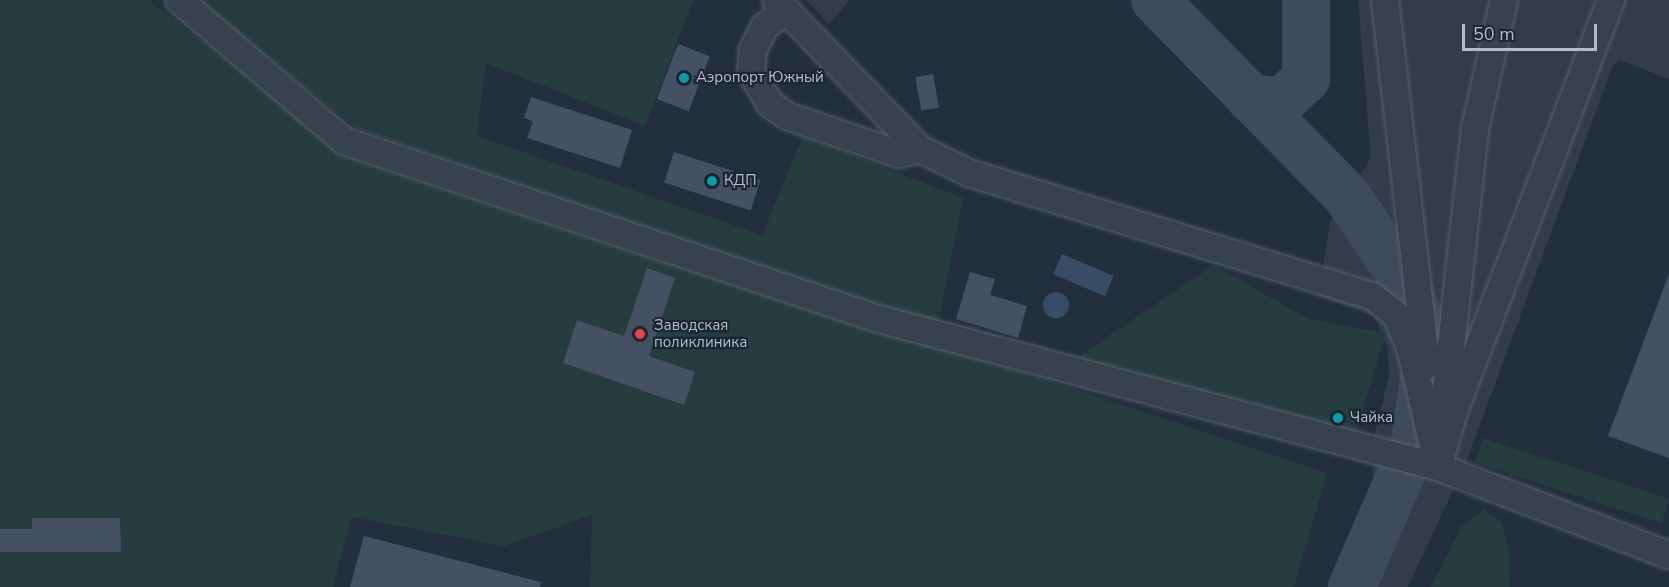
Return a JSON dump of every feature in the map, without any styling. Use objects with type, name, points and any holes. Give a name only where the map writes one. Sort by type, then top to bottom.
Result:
[{"type":"lane","points":[[179,0],[344,141],[875,318],[1438,467],[1669,555]]},
{"type":"lane","points":[[1385,0],[1438,467]]},
{"type":"lane","points":[[1438,467],[1475,129],[1504,0]]},
{"type":"lane","points":[[1438,467],[1453,414],[1611,0]]},
{"type":"lane","points":[[920,148],[899,154],[787,116],[770,104],[751,72],[753,50],[765,26],[782,6],[920,148],[969,173],[1372,296],[1396,315],[1411,351],[1438,467]]},
{"type":"shaded area","points":[[806,0],[850,0],[829,24]]},
{"type":"shaded area","points":[[1358,0],[1669,0],[1669,79],[1620,60],[1613,65],[1467,460],[1408,587],[1329,587],[1373,493],[1373,440],[1389,376],[1388,348],[1374,316],[1318,296],[1330,222],[1371,158]]},
{"type":"green space","points":[[0,0],[149,0],[338,145],[1327,473],[1294,587],[590,587],[592,515],[504,546],[352,517],[333,587],[0,587]]},
{"type":"green space","points":[[197,0],[693,0],[645,126],[486,63],[477,136],[762,235],[803,136],[963,198],[939,319],[1074,359],[1214,265],[1308,319],[1386,333],[1351,449],[876,307],[357,129]]},
{"type":"green space","points":[[1483,438],[1669,498],[1661,523],[1475,463]]},
{"type":"green space","points":[[1484,509],[1502,523],[1510,557],[1509,587],[1431,587],[1462,526]]},
{"type":"water","points":[[1062,254],[1114,276],[1105,296],[1053,274]]},
{"type":"water","points":[[1056,292],[1065,296],[1069,305],[1065,314],[1056,318],[1047,314],[1043,305],[1047,296]]},
{"type":"building","name":"Аэропорт Южный","points":[[678,44],[710,56],[689,111],[657,99]]},
{"type":"building","points":[[933,74],[939,107],[921,111],[915,77]]},
{"type":"building","points":[[531,97],[632,130],[620,168],[527,138],[533,121],[524,118]]},
{"type":"building","name":"КДП","points":[[674,152],[761,180],[751,211],[664,182]]},
{"type":"building","name":"Заводская поликлиника","points":[[647,268],[675,278],[649,356],[695,372],[684,405],[563,363],[577,320],[624,336]]},
{"type":"building","points":[[970,272],[995,279],[990,295],[1027,306],[1018,338],[956,319]]},
{"type":"building","points":[[1669,274],[1669,458],[1608,436]]},
{"type":"building","points":[[32,518],[120,518],[121,552],[0,552],[0,529],[32,529]]},
{"type":"building","points":[[364,536],[541,582],[540,587],[350,587]]},
{"type":"taxiway","points":[[1155,0],[1347,196],[1405,282],[1419,316],[1426,363],[1415,442],[1352,587]]},
{"type":"taxiway","points":[[1250,98],[1281,102],[1306,79],[1306,0]]},
{"type":"place","name":"Аэропорт Южный","points":[[684,78]]},
{"type":"place","name":"КДП","points":[[712,181]]},
{"type":"place","name":"Заводская поликлиника","points":[[640,334]]},
{"type":"place","name":"Чайка","points":[[1338,418]]}]
